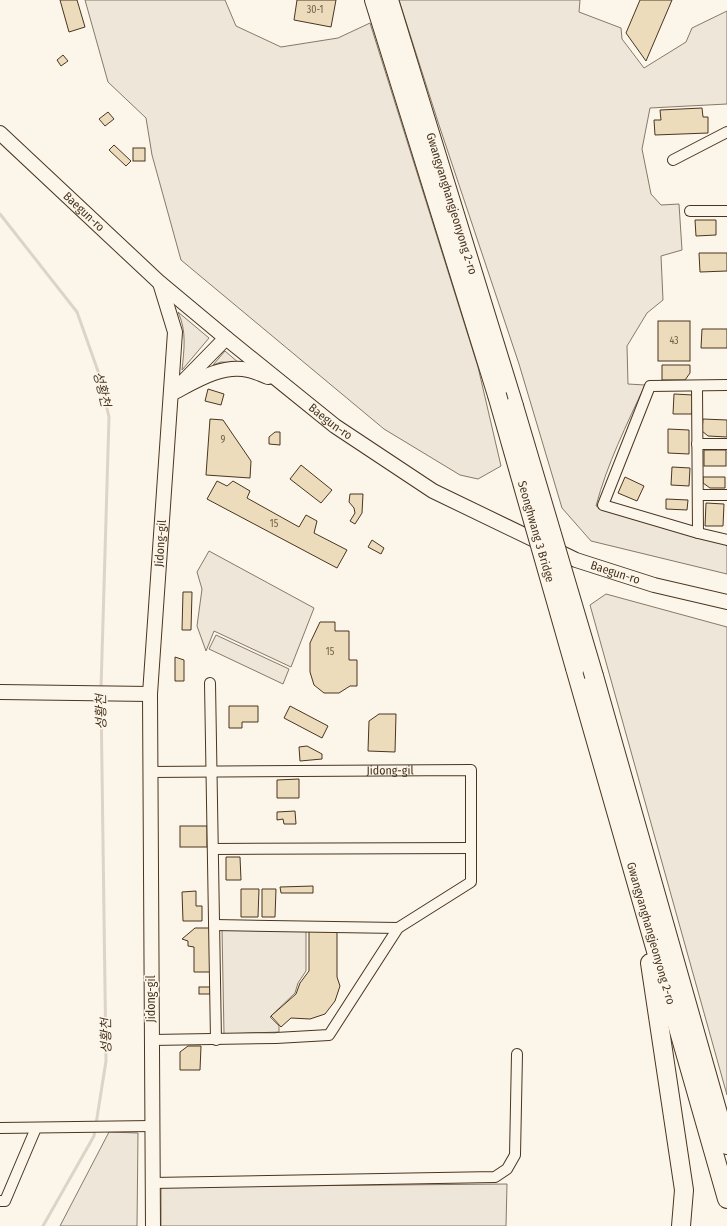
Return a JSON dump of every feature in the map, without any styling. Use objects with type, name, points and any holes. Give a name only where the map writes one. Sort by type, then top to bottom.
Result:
[{"type":"highway","name":"Gwangyanghangjeonyong 2-ro","points":[[374,0],[497,395]]},
{"type":"highway","name":"Gwangyanghangjeonyong 2-ro","points":[[389,0],[514,406]]},
{"type":"highway","name":"Seonghwang 3 Bridge","points":[[497,395],[575,668]]},
{"type":"highway","name":"Seonghwang 3 Bridge","points":[[514,406],[594,676]]},
{"type":"highway","name":"Gwangyanghangjeonyong 2-ro","points":[[575,668],[727,1199]]},
{"type":"highway","name":"Gwangyanghangjeonyong 2-ro","points":[[594,676],[727,1145]]},
{"type":"highway","points":[[638,889],[684,1190],[681,1226]]},
{"type":"street","points":[[673,160],[727,132]]},
{"type":"street","name":"Baegun-ro","points":[[0,133],[160,283],[226,338],[336,426],[433,491],[510,530],[576,560],[654,585],[727,602]]},
{"type":"street","points":[[690,211],[727,211]]},
{"type":"street","name":"Jidong-gil","points":[[153,1226],[150,694],[175,332],[160,283]]},
{"type":"street","points":[[171,394],[226,338]]},
{"type":"street","points":[[171,394],[206,377],[225,370],[247,370],[278,380]]},
{"type":"street","points":[[727,385],[650,386],[603,505],[727,540]]},
{"type":"street","points":[[697,386],[698,533]]},
{"type":"street","points":[[697,444],[727,444]]},
{"type":"street","points":[[698,495],[727,495]]},
{"type":"street","points":[[210,683],[216,1040]]},
{"type":"street","points":[[0,692],[150,694]]},
{"type":"street","name":"Jidong-gil","points":[[150,772],[212,770],[471,770],[471,848]]},
{"type":"street","points":[[152,1040],[216,1040],[329,1035],[398,928],[471,882],[471,848],[213,849]]},
{"type":"street","points":[[214,925],[398,928]]},
{"type":"street","points":[[152,1183],[495,1177],[507,1169],[515,1155],[517,1054]]},
{"type":"street","points":[[0,1128],[152,1126]]},
{"type":"street","points":[[2,1204],[36,1128]]},
{"type":"shaded area","points":[[85,0],[225,0],[236,26],[281,47],[338,38],[370,23],[478,367],[501,466],[478,479],[460,475],[384,429],[181,260],[152,155],[146,118],[108,82]]},
{"type":"shaded area","points":[[399,0],[580,0],[579,12],[621,28],[622,39],[644,68],[686,42],[692,28],[727,11],[727,104],[650,108],[642,149],[651,194],[661,205],[679,204],[682,250],[661,256],[663,300],[647,313],[627,346],[628,384],[645,385],[624,429],[596,506],[727,542],[727,574],[591,541],[562,508],[519,364]]},
{"type":"shaded area","points":[[178,312],[209,338],[182,370],[184,333]]},
{"type":"shaded area","points":[[225,351],[239,363],[221,362],[213,365]]},
{"type":"shaded area","points":[[209,551],[314,608],[291,667],[214,631],[206,651],[197,626],[202,589],[197,572]]},
{"type":"shaded area","points":[[606,594],[727,627],[727,1095],[590,605]]},
{"type":"shaded area","points":[[216,635],[289,669],[283,684],[209,649]]},
{"type":"shaded area","points":[[306,928],[306,971],[298,983],[295,993],[270,1017],[279,1026],[279,1032],[224,1034],[222,930]]},
{"type":"shaded area","points":[[109,1132],[138,1133],[137,1226],[60,1226]]},
{"type":"shaded area","points":[[507,1184],[506,1226],[161,1226],[161,1187]]},
{"type":"building","points":[[60,0],[77,0],[85,27],[69,32]]},
{"type":"building","points":[[297,0],[336,0],[331,27],[294,20]]},
{"type":"building","points":[[640,0],[672,0],[646,61],[626,33]]},
{"type":"building","points":[[63,55],[68,61],[61,66],[57,60]]},
{"type":"building","points":[[702,108],[703,117],[708,117],[708,133],[655,135],[654,120],[661,120],[660,110]]},
{"type":"building","points":[[108,112],[114,119],[105,126],[99,119]]},
{"type":"building","points":[[114,145],[131,161],[126,166],[109,150]]},
{"type":"building","points":[[133,148],[145,148],[145,161],[133,161]]},
{"type":"building","points":[[695,220],[716,220],[716,235],[696,236]]},
{"type":"building","points":[[699,253],[727,253],[727,271],[700,272]]},
{"type":"building","points":[[658,321],[690,321],[690,361],[658,361]]},
{"type":"building","points":[[702,329],[727,329],[727,348],[701,348]]},
{"type":"building","points":[[662,365],[690,365],[690,373],[685,380],[662,380]]},
{"type":"building","points":[[208,389],[224,394],[221,405],[205,401]]},
{"type":"building","points":[[674,394],[693,395],[692,414],[673,414]]},
{"type":"building","points":[[210,419],[223,420],[251,461],[250,478],[206,475]]},
{"type":"building","points":[[703,419],[727,420],[727,437],[708,436],[702,431]]},
{"type":"building","points":[[668,429],[689,430],[689,454],[668,453]]},
{"type":"building","points":[[275,432],[280,432],[280,445],[269,444],[269,437]]},
{"type":"building","points":[[704,450],[726,450],[726,466],[704,466]]},
{"type":"building","points":[[301,465],[332,490],[321,503],[290,479]]},
{"type":"building","points":[[672,467],[690,468],[689,486],[671,485]]},
{"type":"building","points":[[625,477],[644,486],[637,501],[618,493]]},
{"type":"building","points":[[703,477],[725,477],[725,488],[710,488],[703,483]]},
{"type":"building","points":[[217,481],[227,486],[233,481],[250,491],[247,498],[299,527],[306,515],[317,521],[314,533],[347,550],[337,568],[207,499]]},
{"type":"building","points":[[350,494],[363,494],[362,513],[355,524],[350,521],[355,513],[354,508],[349,502]]},
{"type":"building","points":[[666,499],[688,500],[687,510],[666,509]]},
{"type":"building","points":[[706,503],[724,504],[723,526],[705,526]]},
{"type":"building","points":[[372,540],[384,548],[381,554],[368,547]]},
{"type":"building","points":[[183,592],[192,592],[191,630],[182,630]]},
{"type":"building","points":[[320,622],[335,622],[335,631],[349,631],[349,660],[357,660],[357,686],[350,686],[339,693],[324,693],[314,685],[310,672],[310,643]]},
{"type":"building","points":[[175,657],[184,660],[184,681],[175,681]]},
{"type":"building","points":[[229,706],[258,706],[258,722],[242,722],[242,728],[229,728]]},
{"type":"building","points":[[290,706],[328,726],[322,738],[284,718]]},
{"type":"building","points":[[379,714],[396,714],[395,752],[368,751],[369,721]]},
{"type":"building","points":[[307,746],[322,754],[322,759],[300,761],[299,747]]},
{"type":"building","points":[[299,779],[299,798],[277,798],[277,780]]},
{"type":"building","points":[[295,811],[296,824],[284,824],[283,819],[277,820],[277,812]]},
{"type":"building","points":[[180,826],[207,826],[207,847],[180,847]]},
{"type":"building","points":[[226,857],[240,857],[241,880],[226,880]]},
{"type":"building","points":[[313,886],[313,893],[281,893],[280,887]]},
{"type":"building","points":[[241,889],[259,889],[258,917],[241,917]]},
{"type":"building","points":[[262,889],[276,889],[275,917],[262,917]]},
{"type":"building","points":[[196,891],[196,906],[202,906],[202,921],[183,921],[182,892]]},
{"type":"building","points":[[195,928],[211,928],[210,972],[194,972],[194,947],[188,946],[188,941],[182,939]]},
{"type":"building","points":[[309,931],[337,931],[337,977],[340,986],[335,1001],[325,1014],[310,1019],[291,1018],[281,1027],[271,1016],[296,994],[300,983],[309,971]]},
{"type":"building","points":[[199,987],[210,987],[210,994],[199,994]]},
{"type":"building","points":[[188,1046],[201,1046],[200,1070],[180,1070],[180,1052]]},
{"type":"waterway","name":"성황천","points":[[0,214],[77,312],[99,374],[109,417],[101,689]]},
{"type":"waterway","name":"성황천","points":[[96,1124],[106,1061],[101,696]]},
{"type":"waterway","name":"성황천","points":[[43,1226],[94,1136],[95,1129]]}]
